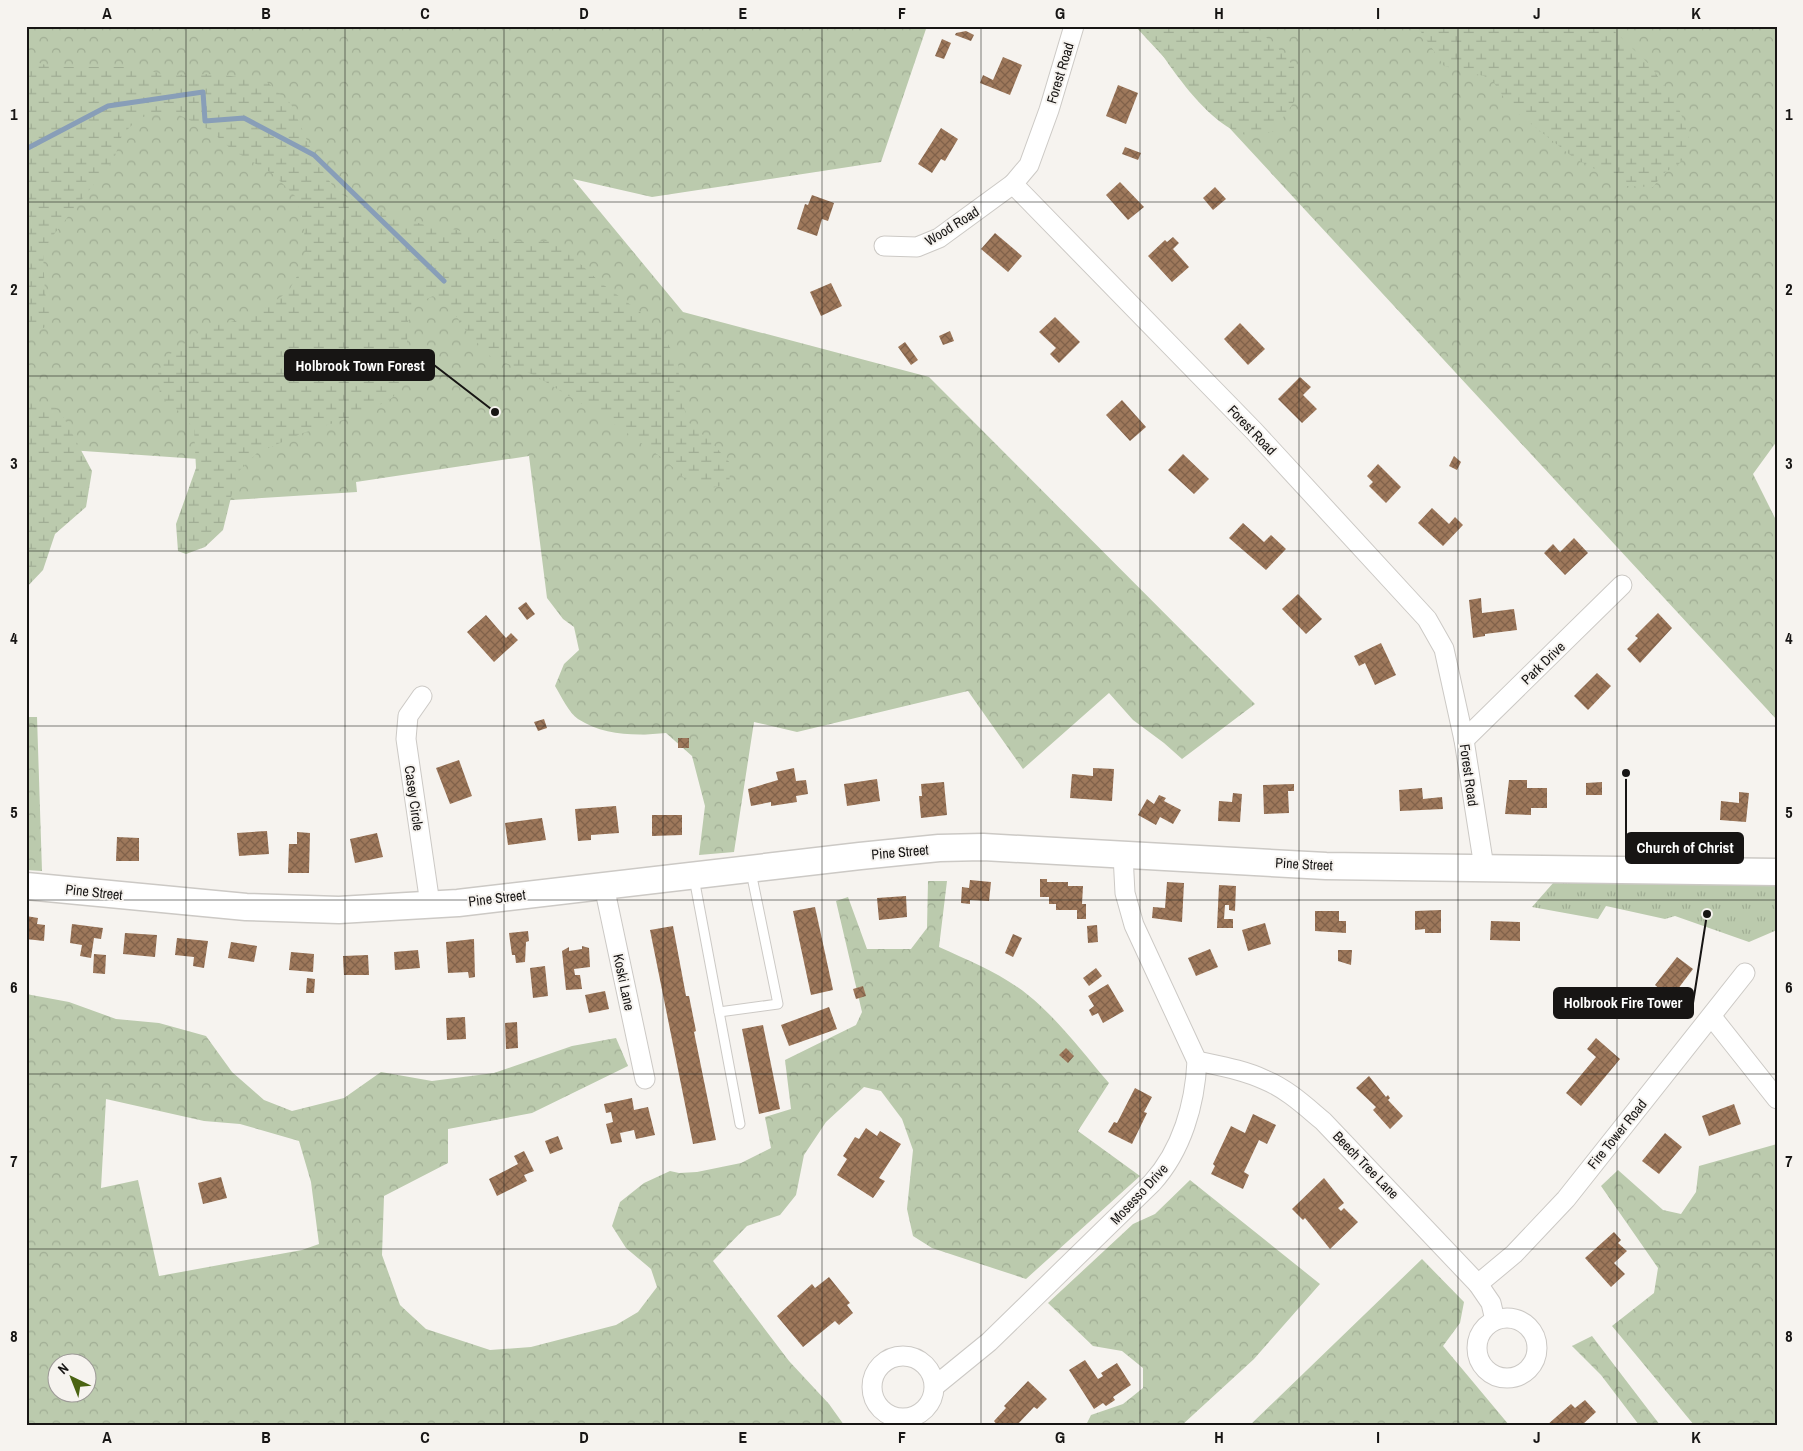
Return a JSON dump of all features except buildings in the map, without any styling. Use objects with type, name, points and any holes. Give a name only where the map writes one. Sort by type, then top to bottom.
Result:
[{"type":"main road","name":"Pine Street","points":[[26,886],[246,907],[339,910],[430,904],[939,848],[1011,848],[1326,866],[1777,872]]},
{"type":"street","name":"Forest Road","points":[[1074,26],[1049,110],[1029,165],[1013,184],[1254,431],[1399,586],[1427,619],[1444,649],[1464,740],[1484,868]]},
{"type":"street","name":"Wood Road","points":[[884,246],[917,247],[939,238],[1013,184]]},
{"type":"street","name":"Park Drive","points":[[1464,740],[1622,585]]},
{"type":"street","name":"Casey Circle","points":[[422,696],[408,716],[406,738],[430,904]]},
{"type":"street","points":[[1123,855],[1125,893],[1134,925],[1197,1061]]},
{"type":"street","name":"Koski Lane","points":[[604,886],[645,1079]]},
{"type":"street","name":"Fire Tower Road","points":[[1478,1284],[1514,1254],[1543,1224],[1712,1017],[1745,973]]},
{"type":"street","points":[[1712,1017],[1777,1099]]},
{"type":"street","name":"Beech Tree Lane","points":[[1197,1061],[1250,1073],[1267,1080],[1301,1102],[1329,1127],[1478,1284],[1490,1303],[1494,1320]]},
{"type":"street","name":"Mosesso Drive","points":[[934,1386],[989,1342],[1165,1169],[1182,1134],[1196,1079],[1197,1061]]},
{"type":"lane","points":[[719,1012],[778,1004],[750,869]]},
{"type":"lane","points":[[694,876],[740,1124]]},
{"type":"green space","points":[[26,26],[927,26],[881,162],[652,197],[573,179],[683,312],[929,377],[1255,704],[1182,759],[1133,720],[1109,693],[1023,769],[968,691],[797,732],[754,722],[734,852],[699,855],[705,806],[692,756],[666,733],[621,734],[588,725],[571,713],[555,686],[564,664],[579,650],[574,627],[563,619],[547,598],[529,456],[356,482],[357,492],[216,501],[213,460],[26,447]]},
{"type":"green space","points":[[1135,26],[1777,26],[1777,441],[1753,474],[1777,522],[1777,720]]},
{"type":"green space","points":[[1142,26],[1253,26],[1276,46],[1292,64],[1300,82],[1297,96],[1274,131],[1251,136],[1235,131],[1219,121],[1189,91]]},
{"type":"green space","points":[[1417,26],[1609,26],[1650,65],[1678,106],[1689,136],[1686,153],[1680,163],[1664,173],[1653,187],[1627,186],[1574,158],[1511,108],[1492,80],[1484,76],[1444,66]]},
{"type":"green space","points":[[26,59],[52,67],[134,67],[166,75],[219,74],[267,82],[291,104],[317,163],[337,192],[369,208],[425,225],[448,228],[505,242],[550,241],[573,257],[601,283],[639,311],[663,336],[678,361],[680,393],[688,422],[711,442],[731,464],[729,484],[711,488],[684,478],[665,460],[613,423],[536,376],[490,356],[466,331],[453,311],[433,296],[416,304],[408,322],[405,383],[392,398],[367,412],[303,433],[257,453],[237,473],[223,530],[205,547],[186,554],[178,551],[176,524],[196,468],[194,429],[181,413],[160,396],[158,372],[169,355],[206,327],[235,321],[259,312],[288,292],[305,262],[304,222],[295,196],[273,174],[231,149],[210,130],[179,115],[161,112],[139,118],[122,135],[114,159],[51,238],[43,253],[45,293],[50,316],[44,328],[33,325],[26,319]]},
{"type":"green space","points":[[30,401],[53,405],[64,418],[92,471],[86,507],[55,534],[43,570],[26,588],[26,403]]},
{"type":"green space","points":[[26,717],[37,717],[42,871],[26,870]]},
{"type":"green space","points":[[928,881],[947,881],[939,947],[985,968],[1018,987],[1039,1004],[1070,1037],[1109,1083],[1078,1131],[1140,1176],[1026,1279],[932,1248],[913,1236],[907,1209],[913,1150],[902,1119],[881,1091],[864,1087],[826,1122],[804,1155],[796,1195],[780,1215],[747,1226],[713,1261],[789,1361],[829,1404],[844,1425],[26,1425],[26,994],[69,1002],[116,1019],[159,1023],[206,1036],[232,1072],[264,1100],[292,1111],[344,1098],[381,1072],[432,1081],[494,1073],[572,1046],[616,1038],[628,1066],[532,1113],[448,1129],[448,1163],[384,1196],[382,1255],[400,1305],[426,1329],[490,1350],[531,1347],[616,1325],[638,1312],[657,1287],[651,1269],[626,1248],[612,1226],[620,1202],[644,1183],[670,1171],[679,1173],[697,1172],[741,1163],[771,1148],[765,1117],[791,1109],[785,1060],[856,1025],[862,1012],[836,901],[848,897],[867,949],[911,949],[927,928]],"holes":[[[106,1099],[204,1121],[240,1124],[299,1141],[311,1182],[319,1244],[302,1250],[159,1276],[138,1180],[101,1188]]]},
{"type":"green space","points":[[1554,882],[1777,885],[1777,930],[1749,942],[1675,916],[1665,919],[1606,906],[1598,919],[1532,907]]},
{"type":"green space","points":[[1777,1144],[1777,1425],[1694,1425],[1612,1326],[1654,1293],[1658,1268],[1601,1186],[1618,1170],[1663,1210],[1681,1214],[1696,1192],[1699,1166]]},
{"type":"green space","points":[[1190,1180],[1320,1284],[1254,1359],[1182,1425],[1086,1425],[1091,1415],[1123,1404],[1143,1388],[1143,1368],[1122,1351],[1093,1346],[1048,1303],[1133,1224],[1155,1214]]},
{"type":"green space","points":[[1422,1259],[1464,1302],[1460,1323],[1443,1346],[1509,1425],[1250,1425]]},
{"type":"green space","points":[[1592,1336],[1660,1425],[1639,1425],[1601,1375],[1572,1346]]},
{"type":"waterway","points":[[26,149],[108,106],[203,92],[205,121],[244,118],[314,155],[444,281]]},
{"type":"place","name":"Holbrook Town Forest","points":[[495,412]]},
{"type":"place","name":"Church of Christ","points":[[1626,773]]},
{"type":"place","name":"Holbrook Fire Tower","points":[[1707,914]]}]
